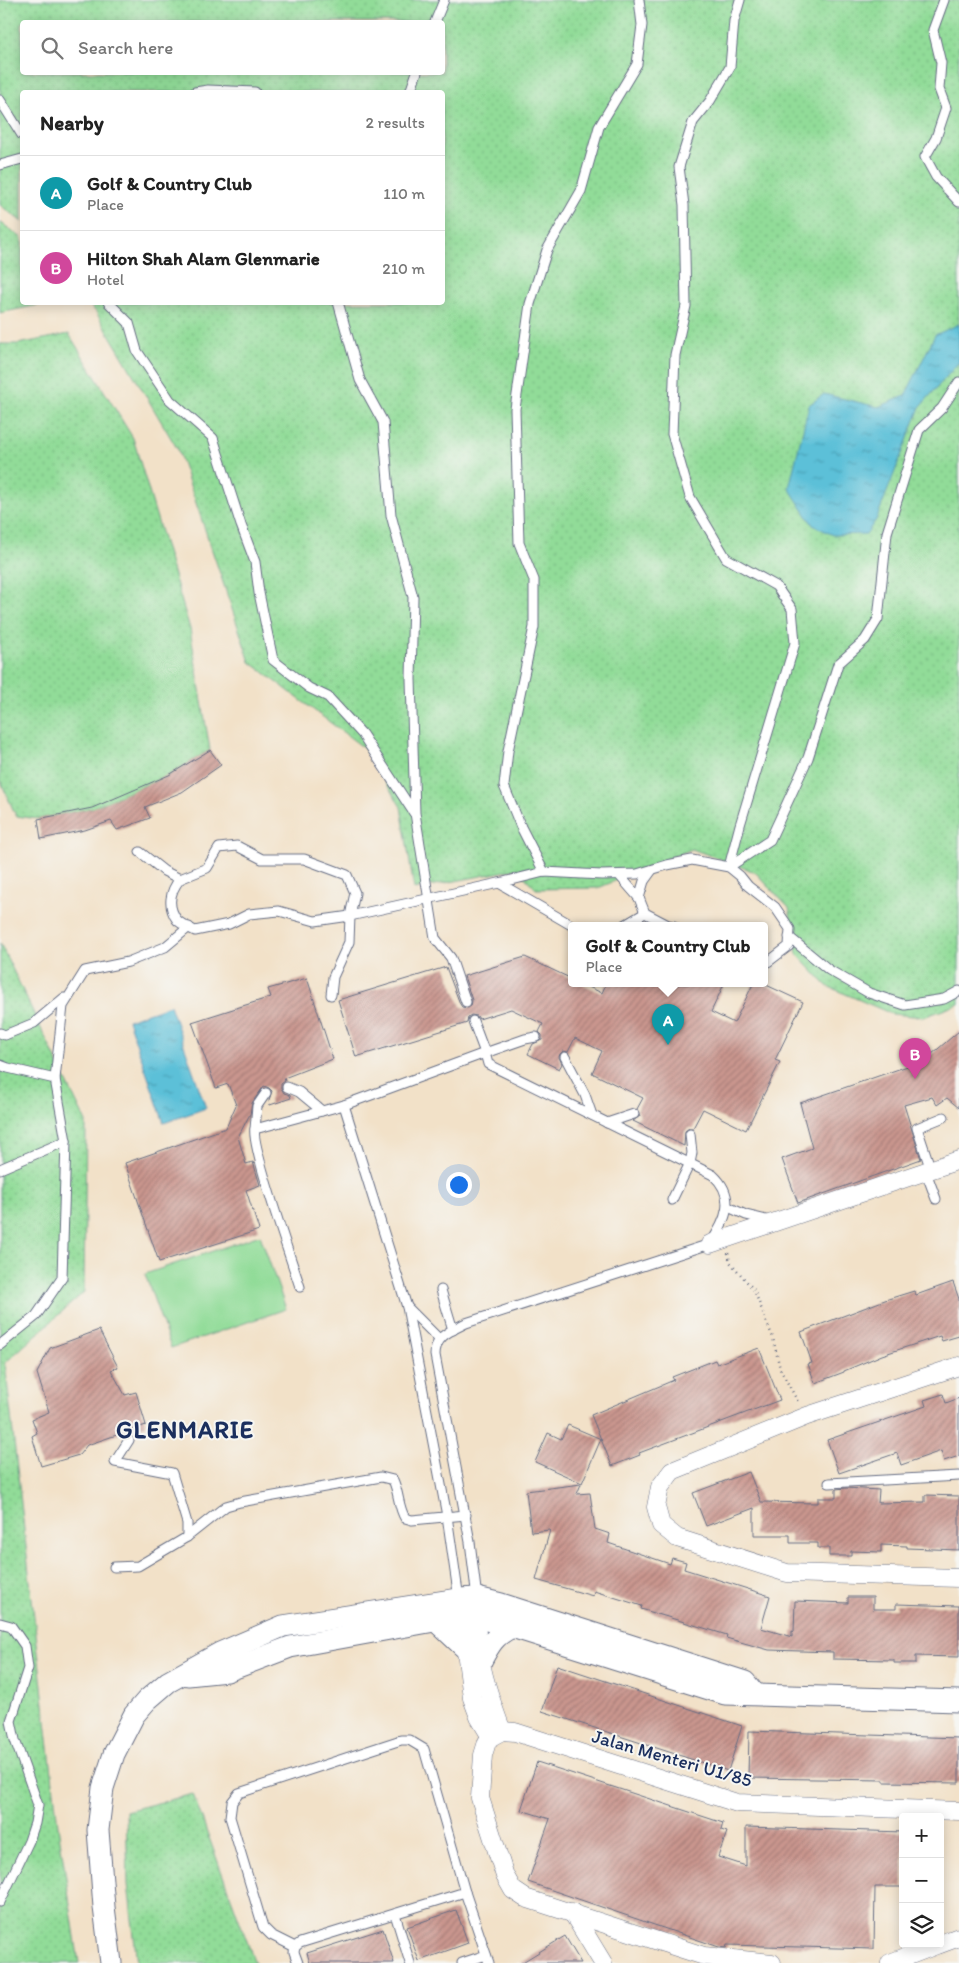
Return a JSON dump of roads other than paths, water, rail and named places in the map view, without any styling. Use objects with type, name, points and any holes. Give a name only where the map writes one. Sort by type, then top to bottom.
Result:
[{"type":"street","points":[[717,1242],[959,1160]]},
{"type":"street","points":[[959,1366],[807,1416],[672,1471],[660,1487],[656,1507],[661,1525],[677,1538],[787,1573],[959,1578]]},
{"type":"street","points":[[468,1607],[473,1654],[472,1698],[479,1717],[496,1734],[487,1742],[480,1798],[505,1876],[514,1890],[525,1898],[704,1956],[772,1963]]},
{"type":"street","points":[[178,1676],[227,1671],[290,1647],[435,1620],[468,1607],[512,1627],[725,1694],[959,1701]]},
{"type":"street","points":[[111,1963],[104,1907],[98,1830],[103,1788],[114,1754],[134,1715],[147,1700],[178,1676],[220,1653],[283,1626],[468,1607],[510,1607],[745,1682],[755,1694]]},
{"type":"street","points":[[435,1620],[473,1654]]},
{"type":"street","points":[[473,1654],[491,1642],[500,1633],[512,1627]]},
{"type":"street","name":"Jalan Menteri U1/85","points":[[496,1734],[515,1732],[737,1803],[959,1811]]},
{"type":"street","points":[[572,1912],[603,1963]]},
{"type":"street","points":[[944,1943],[959,1937]]},
{"type":"street","points":[[890,1963],[929,1948]]},
{"type":"lane","points":[[436,20],[444,0]]},
{"type":"lane","points":[[544,872],[521,827],[504,786],[508,751],[534,626],[534,580],[519,543],[515,409],[530,304],[547,250],[581,191],[600,127],[637,64],[642,25],[639,0]]},
{"type":"lane","points":[[729,867],[796,643],[792,609],[776,586],[726,558],[690,497],[672,434],[674,355],[686,306],[684,205],[678,167],[693,122],[710,101],[730,67],[734,21],[740,0]]},
{"type":"lane","points":[[944,0],[932,30],[941,63],[939,89],[946,108],[936,138],[925,157],[936,177],[959,202]]},
{"type":"lane","points":[[411,90],[416,75]]},
{"type":"lane","points":[[0,100],[20,132]]},
{"type":"lane","points":[[0,165],[20,160]]},
{"type":"lane","points":[[111,305],[129,323],[137,351],[170,400],[213,438],[241,526],[255,562],[259,593],[273,660],[309,688],[328,697],[362,734],[415,813]]},
{"type":"lane","points":[[339,305],[360,380],[383,422],[391,515],[413,597],[411,679],[415,813],[435,938],[451,958],[466,1002]]},
{"type":"lane","points":[[729,867],[770,840],[808,758],[838,664],[865,640],[878,619],[887,533],[919,430],[942,408],[959,382]]},
{"type":"lane","points":[[331,995],[333,977],[349,942],[350,916],[355,892],[347,876],[304,860],[262,859],[237,846],[219,848],[207,868],[180,879],[173,888],[171,905],[178,921],[194,931],[229,924],[249,914],[279,910],[315,921],[350,916],[544,872],[602,876],[637,874],[692,860],[729,867],[748,886],[775,906],[790,930],[789,946],[768,962]]},
{"type":"lane","points":[[140,852],[164,871],[180,879]]},
{"type":"lane","points":[[639,898],[644,881],[652,870]]},
{"type":"lane","points":[[619,875],[639,898],[645,913],[662,922]]},
{"type":"lane","points":[[499,883],[568,923]]},
{"type":"lane","points":[[629,922],[645,913]]},
{"type":"lane","points":[[0,1344],[36,1316],[62,1278],[66,1142],[54,1079],[63,1006],[85,971],[128,962],[165,948],[189,927]]},
{"type":"lane","points":[[789,937],[829,970],[869,993],[904,1005],[944,1000],[959,991]]},
{"type":"lane","points":[[0,1033],[5,1035],[34,1023],[75,987]]},
{"type":"lane","points":[[468,1607],[473,1557],[435,1355],[435,1346],[439,1339],[466,1323],[717,1242],[728,1207],[719,1180],[713,1174],[488,1064],[473,1021]]},
{"type":"lane","points":[[255,1129],[344,1105],[525,1039],[536,1038]]},
{"type":"lane","points":[[565,1057],[585,1095],[592,1115]]},
{"type":"lane","points":[[0,1065],[54,1079]]},
{"type":"lane","points":[[287,1087],[299,1092],[322,1111]]},
{"type":"lane","points":[[266,1093],[257,1106],[253,1135],[300,1287]]},
{"type":"lane","points":[[344,1105],[407,1307],[454,1559],[468,1607]]},
{"type":"lane","points":[[607,1122],[634,1114]]},
{"type":"lane","points":[[936,1199],[917,1128],[944,1117]]},
{"type":"lane","points":[[672,1200],[690,1163],[692,1153],[690,1134]]},
{"type":"lane","points":[[0,1169],[66,1142]]},
{"type":"lane","points":[[728,1207],[746,1215],[777,1223]]},
{"type":"lane","points":[[441,1290],[453,1330]]},
{"type":"lane","points":[[407,1307],[439,1339]]},
{"type":"lane","points":[[129,1440],[115,1462],[172,1473],[187,1523],[187,1537]]},
{"type":"lane","points":[[829,1483],[959,1476]]},
{"type":"lane","points":[[114,1567],[138,1566],[187,1537],[226,1506],[381,1477],[392,1480],[396,1487],[405,1518],[412,1520],[466,1515]]},
{"type":"lane","points":[[454,1559],[473,1557]]},
{"type":"lane","points":[[0,1623],[11,1626],[25,1646],[28,1668],[11,1720],[15,1740],[38,1805],[35,1823],[28,1841],[0,1902]]},
{"type":"lane","points":[[295,1947],[271,1935],[264,1927],[230,1817],[232,1802],[239,1793],[401,1740],[409,1740],[424,1749],[465,1892],[487,1959],[462,1963]]},
{"type":"lane","points":[[298,1963],[294,1952],[295,1947],[300,1943],[465,1892]]},
{"type":"lane","points":[[394,1914],[410,1963]]},
{"type":"water","points":[[959,324],[959,362],[920,407],[876,520],[866,534],[833,535],[813,525],[789,488],[809,405],[824,394],[878,407],[905,396],[935,335]]},
{"type":"water","points":[[170,1005],[206,1108],[164,1123],[128,1020]]},
{"type":"place","name":"Golf & Country Club","points":[[668,1045]]},
{"type":"place","name":"Hilton Shah Alam Glenmarie","points":[[915,1079]]},
{"type":"district","name":"GLENMARIE","points":[[185,1429]]}]
